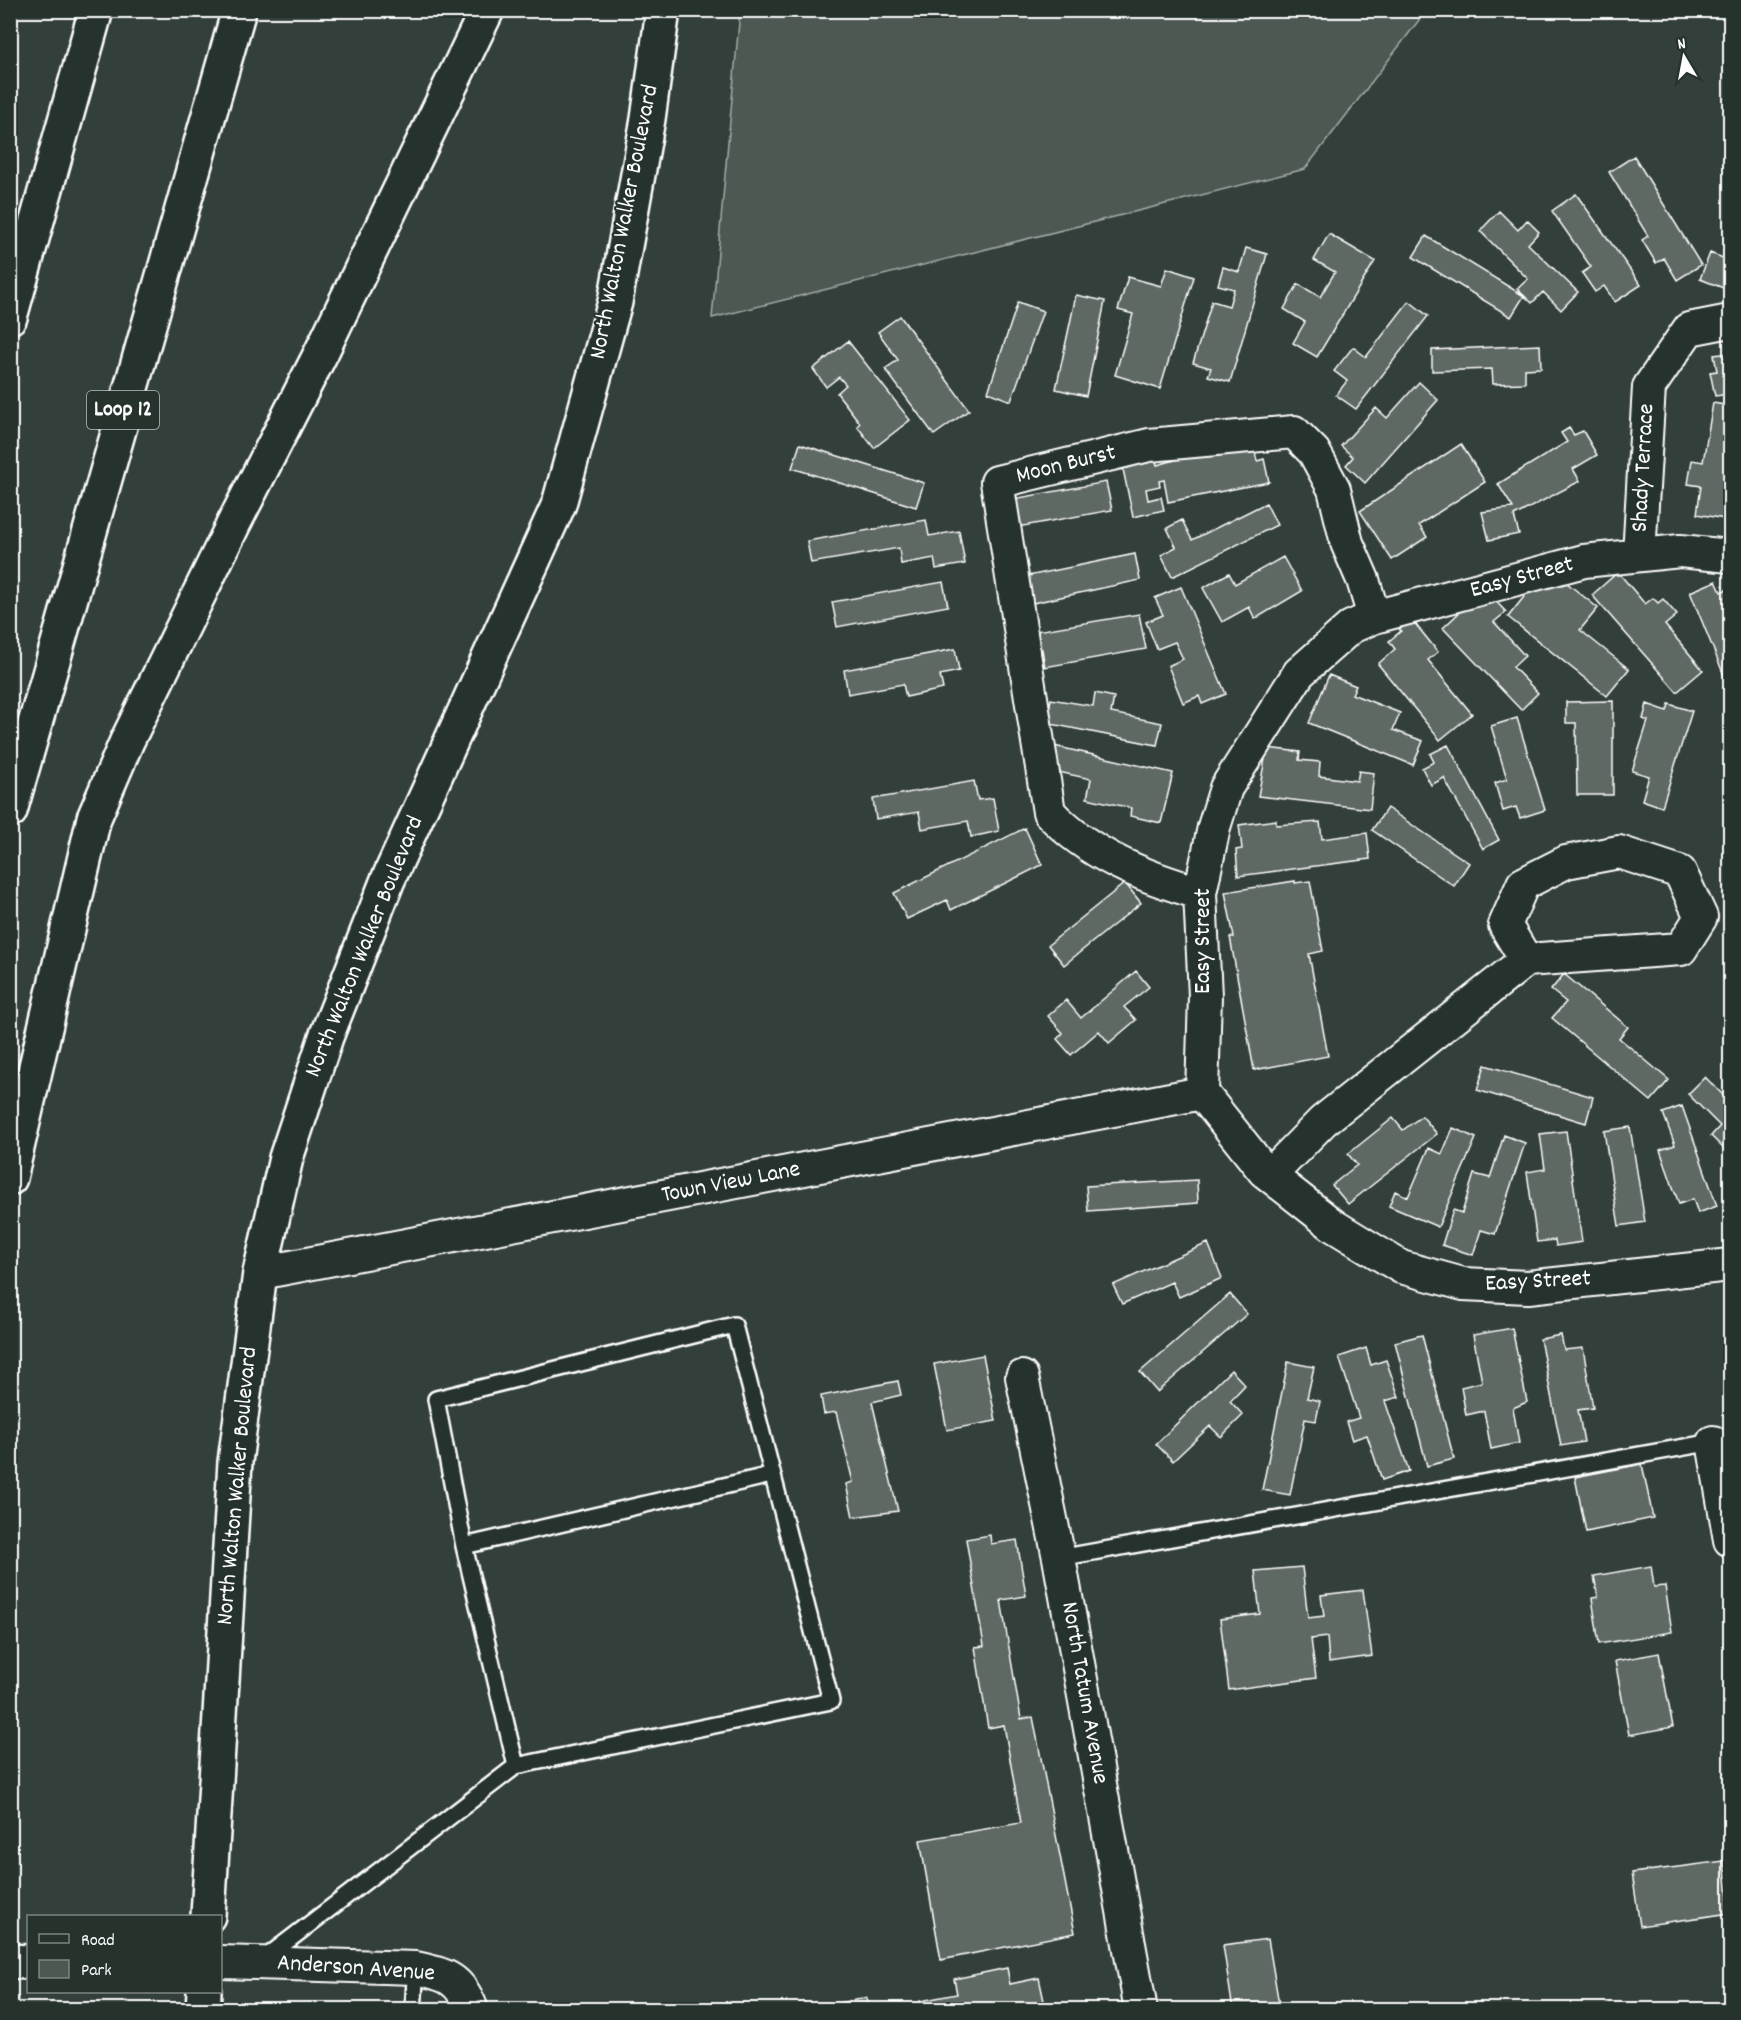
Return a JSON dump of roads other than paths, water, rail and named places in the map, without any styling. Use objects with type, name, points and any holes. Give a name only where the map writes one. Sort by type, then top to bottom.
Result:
[{"type":"main road","name":"Loop 12","points":[[10,811],[240,10]]},
{"type":"main road","points":[[10,1178],[94,818],[127,741],[320,355],[487,10]]},
{"type":"main road","name":"North Walton Walker Boulevard","points":[[208,1915],[235,1461],[260,1273],[286,1158],[326,1036],[387,882],[559,504],[615,302],[648,119],[663,10]]},
{"type":"main road","points":[[10,317],[96,11]]},
{"type":"main road","points":[[10,1962],[27,1962]]},
{"type":"main road","points":[[203,2010],[204,1993]]},
{"type":"street","name":"Shady Terrace","points":[[1639,555],[1649,387],[1689,329],[1731,321]]},
{"type":"street","name":"Moon Burst","points":[[1200,893],[1164,882],[1105,858],[1064,828],[1048,812],[997,482],[1149,445],[1294,432],[1314,452],[1334,489],[1347,543],[1363,580],[1374,617]]},
{"type":"street","name":"Easy Street","points":[[1731,556],[1680,551],[1584,561],[1374,617],[1352,627],[1299,673],[1226,788],[1214,827],[1200,893],[1205,996],[1202,1093],[1270,1175],[1334,1226],[1401,1267],[1463,1284],[1528,1287],[1731,1265]]},
{"type":"street","points":[[1270,1175],[1323,1121],[1526,960],[1681,949],[1701,917],[1680,872],[1619,852],[1566,862],[1523,884],[1505,925],[1526,960]]},
{"type":"street","name":"Town View Lane","points":[[260,1273],[1202,1093]]},
{"type":"street","name":"North Tatum Avenue","points":[[1022,1377],[1059,1558],[1141,2010]]},
{"type":"street","points":[[1713,1442],[1731,1540]]},
{"type":"street","name":"Anderson Avenue","points":[[222,1962],[416,1968],[444,1974],[463,1988],[472,2010]]},
{"type":"lane","points":[[259,1963],[516,1766],[831,1701],[734,1325],[436,1399],[464,1545],[516,1766]]},
{"type":"lane","points":[[1059,1558],[1713,1442]]},
{"type":"lane","points":[[464,1545],[771,1475]]},
{"type":"lane","points":[[413,2010],[416,1968]]}]
